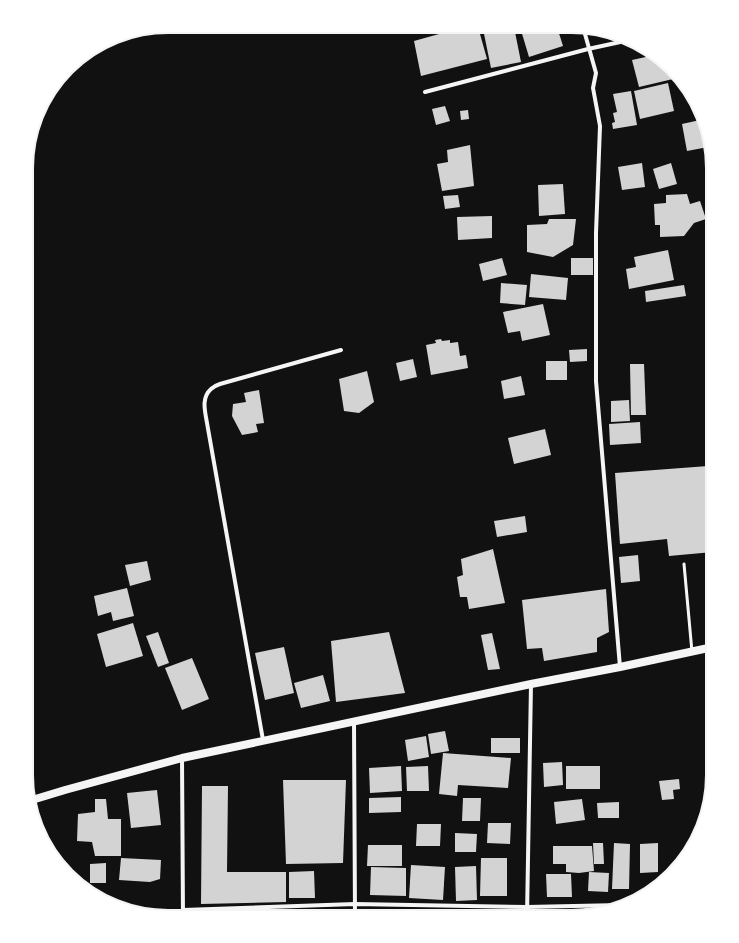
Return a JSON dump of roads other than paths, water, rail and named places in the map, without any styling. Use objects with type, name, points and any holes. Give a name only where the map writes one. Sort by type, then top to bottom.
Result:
[{"type":"main road","points":[[35,799],[182,758],[706,649]]},
{"type":"street","points":[[585,34],[596,73],[593,88],[600,126],[596,233],[596,381],[620,667]]},
{"type":"street","points":[[426,92],[588,49],[620,42]]},
{"type":"street","points":[[263,740],[204,408],[205,398],[211,389],[220,384],[341,350]]},
{"type":"street","points":[[527,910],[531,684]]},
{"type":"street","points":[[354,722],[355,910]]},
{"type":"street","points":[[182,758],[183,910],[355,904],[527,907],[605,905]]},
{"type":"lane","points":[[684,564],[692,652]]}]
